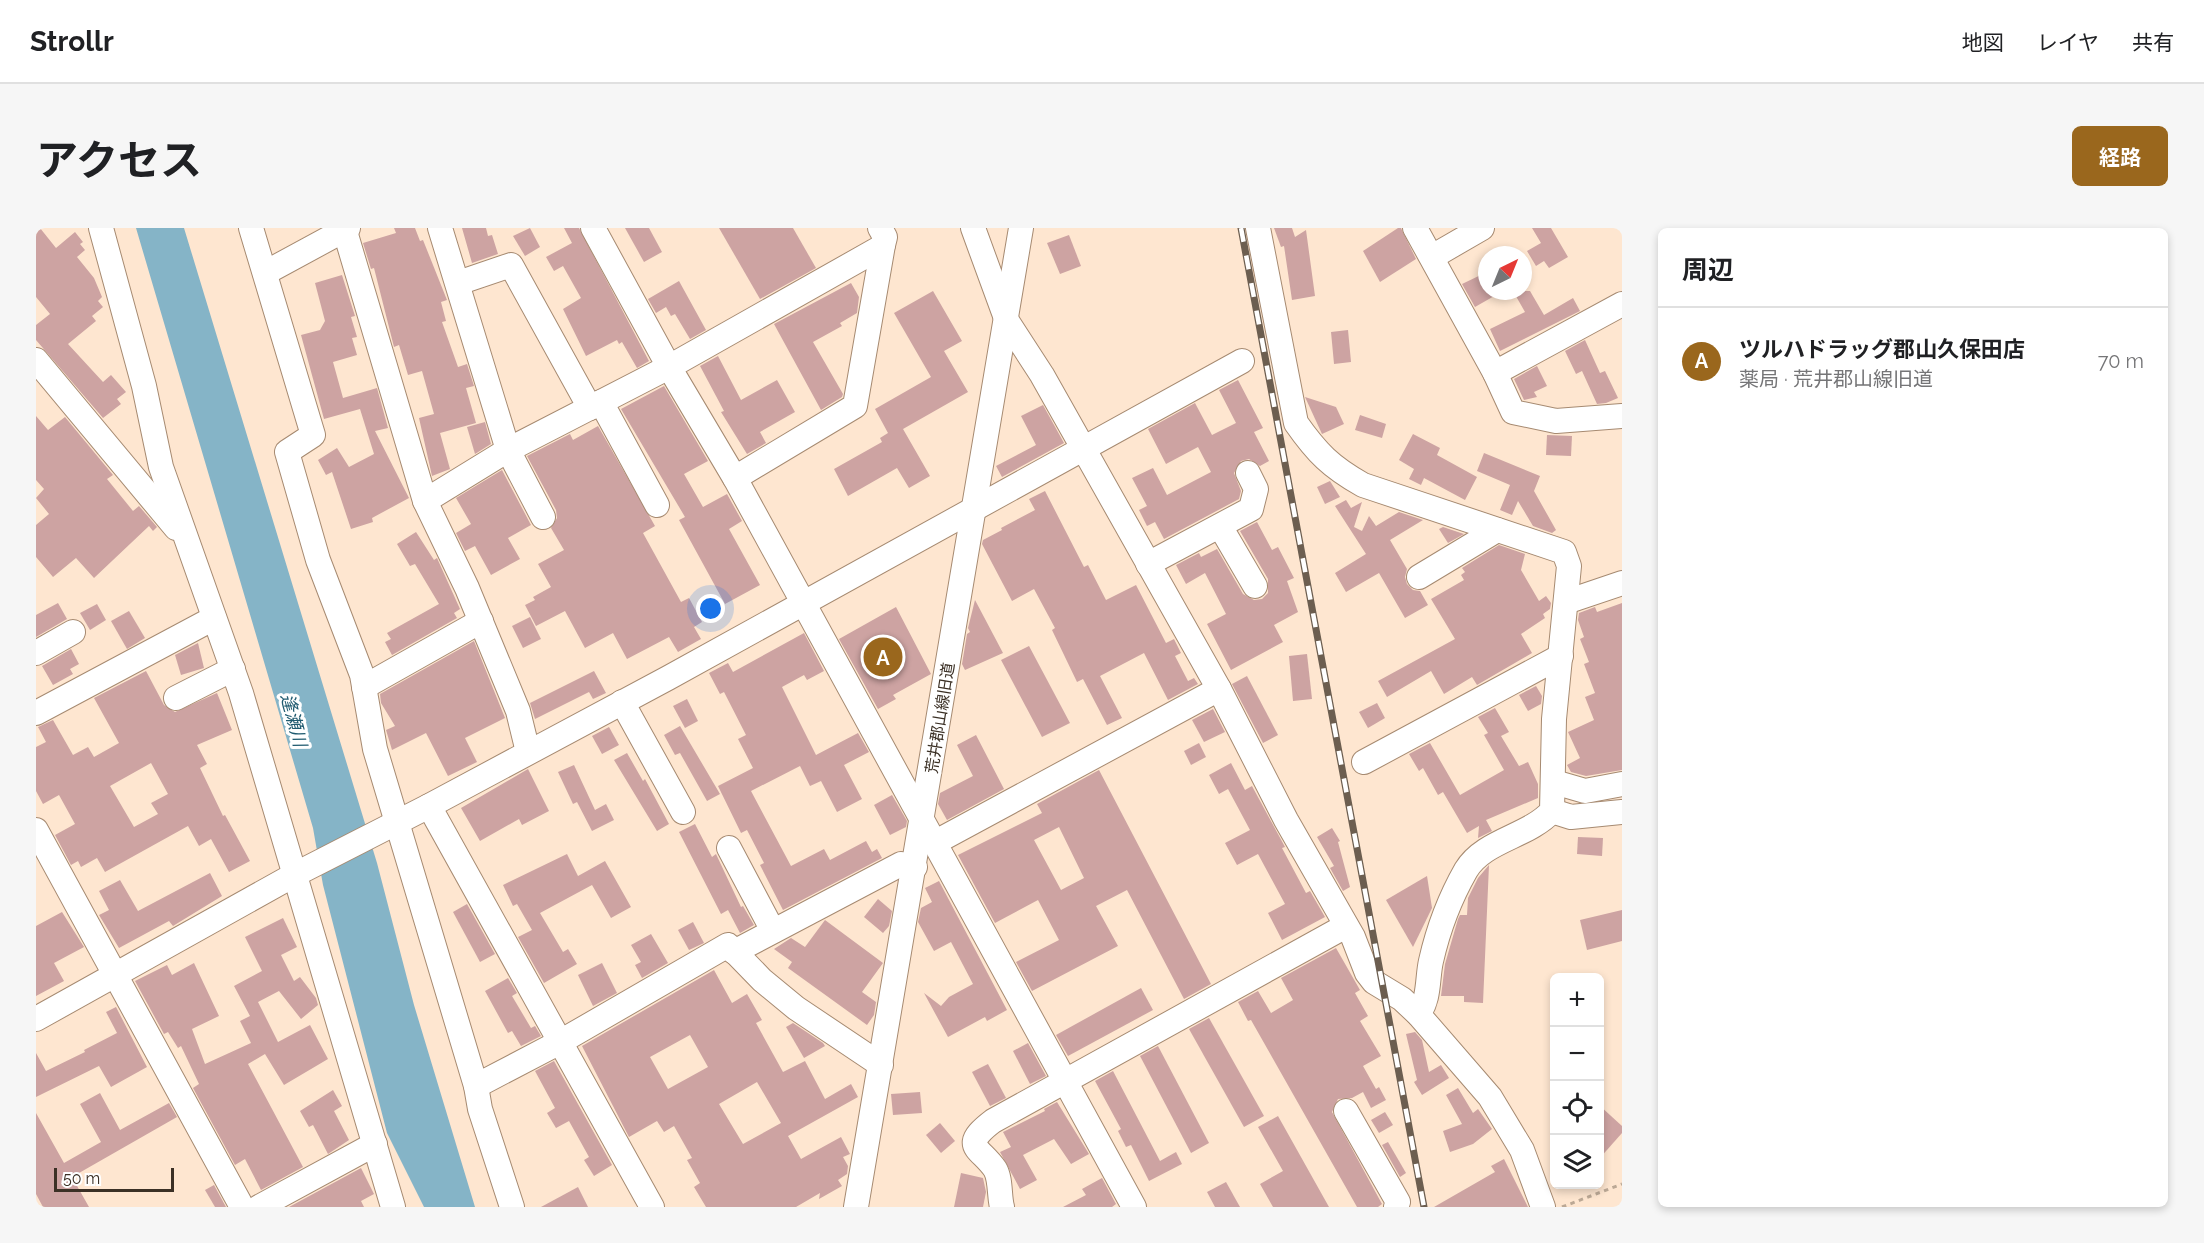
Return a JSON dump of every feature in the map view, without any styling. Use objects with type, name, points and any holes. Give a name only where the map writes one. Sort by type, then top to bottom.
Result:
[{"type":"street","points":[[84,228],[94,244],[103,236],[144,386],[161,467],[233,669],[393,1207]]},
{"type":"street","points":[[251,228],[313,435],[287,452],[318,560],[364,687],[375,749],[476,1086],[480,1109],[512,1207]]},
{"type":"street","points":[[440,228],[508,450],[543,517]]},
{"type":"street","points":[[592,228],[669,367],[735,478],[1134,1207]]},
{"type":"street","points":[[973,228],[1007,321],[1042,375],[1219,689],[1344,927],[1353,938],[1367,973],[1374,982],[1402,999],[1418,1014],[1491,1097],[1522,1150],[1543,1207]]},
{"type":"street","name":"荒井郡山線旧道","points":[[856,1207],[915,867],[928,833],[975,507],[1021,228]]},
{"type":"street","points":[[1258,228],[1296,423],[1334,469],[1363,485],[1564,552],[1569,566],[1554,719],[1552,811],[1536,824],[1477,856],[1469,865],[1450,902],[1431,961],[1426,997],[1418,1014]]},
{"type":"street","points":[[1415,228],[1513,412],[1527,417],[1556,421],[1622,416]]},
{"type":"street","points":[[1432,257],[1482,228]]},
{"type":"street","points":[[265,273],[346,229],[425,501],[481,621],[518,711],[528,752]]},
{"type":"street","points":[[425,501],[508,450],[669,367],[784,304],[881,236]]},
{"type":"street","points":[[735,478],[855,406],[881,236]]},
{"type":"street","points":[[458,283],[511,265],[657,505]]},
{"type":"street","points":[[1494,373],[1622,304]]},
{"type":"street","points":[[36,360],[172,525],[182,529]]},
{"type":"street","points":[[36,1019],[294,875],[429,806],[622,702],[1242,361]]},
{"type":"street","points":[[1148,564],[1251,509],[1256,489],[1248,473]]},
{"type":"street","points":[[1220,526],[1255,586]]},
{"type":"street","points":[[1419,577],[1497,530]]},
{"type":"street","points":[[1566,602],[1622,583]]},
{"type":"street","points":[[36,713],[214,618]]},
{"type":"street","points":[[364,687],[481,621]]},
{"type":"street","points":[[36,653],[73,632]]},
{"type":"street","points":[[1364,762],[1561,656]]},
{"type":"street","points":[[176,698],[233,669]]},
{"type":"street","points":[[928,833],[1219,689]]},
{"type":"street","points":[[622,702],[683,812]]},
{"type":"street","points":[[1554,782],[1585,791],[1622,784]]},
{"type":"street","points":[[429,806],[652,1207]]},
{"type":"street","points":[[1552,811],[1571,817],[1622,812]]},
{"type":"street","points":[[36,831],[242,1207]]},
{"type":"street","points":[[729,848],[773,931]]},
{"type":"street","points":[[734,952],[901,864],[915,867]]},
{"type":"street","points":[[1002,1207],[995,1170],[980,1155],[976,1146],[979,1133],[993,1121],[1344,927]]},
{"type":"street","points":[[476,1086],[560,1042],[728,945],[796,1008],[881,1065]]},
{"type":"street","points":[[1346,1111],[1398,1202],[1396,1207]]},
{"type":"street","points":[[259,1207],[375,1144]]},
{"type":"path","points":[[1562,1207],[1622,1184]]},
{"type":"water","name":"逢瀬川","points":[[136,228],[184,228],[377,863],[414,1005],[475,1207],[424,1207],[387,1133],[323,885],[313,828]]},
{"type":"building","points":[[36,228],[40,228],[56,248],[75,232],[83,242],[80,244],[85,250],[77,257],[94,278],[102,297],[98,301],[103,307],[92,316],[96,321],[68,344],[103,382],[111,375],[126,392],[117,399],[121,404],[103,418],[36,340],[36,325],[50,314],[36,297]]},
{"type":"building","points":[[394,228],[415,228],[420,241],[423,240],[447,300],[441,302],[446,321],[442,322],[458,367],[467,364],[474,386],[466,388],[476,423],[440,433],[450,469],[432,476],[419,418],[434,414],[422,371],[408,375],[399,345],[394,347],[374,268],[371,269],[363,243],[396,233]]},
{"type":"building","points":[[462,228],[486,228],[488,236],[492,235],[498,254],[472,263]]},
{"type":"building","points":[[530,228],[540,247],[525,256],[513,236]]},
{"type":"building","points":[[564,228],[579,228],[649,361],[637,368],[622,342],[619,344],[617,340],[586,356],[563,309],[581,298],[563,266],[554,271],[546,257],[572,243]]},
{"type":"building","points":[[625,228],[649,228],[662,252],[644,262]]},
{"type":"building","points":[[719,228],[793,228],[816,268],[760,299]]},
{"type":"building","points":[[1274,228],[1292,228],[1295,237],[1306,230],[1315,296],[1292,300],[1284,246],[1281,247]]},
{"type":"building","points":[[1401,228],[1416,259],[1380,282],[1363,251]]},
{"type":"building","points":[[1532,228],[1551,228],[1568,257],[1549,268],[1544,261],[1536,266],[1532,259],[1532,248],[1541,243]]},
{"type":"building","points":[[1069,235],[1081,266],[1060,274],[1047,243]]},
{"type":"building","points":[[342,275],[355,316],[351,317],[357,337],[352,338],[357,355],[333,362],[343,398],[377,388],[388,428],[375,431],[409,498],[372,518],[373,522],[351,529],[332,472],[326,475],[318,460],[337,448],[349,467],[374,454],[360,409],[324,419],[301,335],[320,330],[325,321],[315,283]]},
{"type":"building","points":[[1478,276],[1478,300],[1487,300],[1475,307],[1462,284]]},
{"type":"building","points":[[679,281],[706,330],[690,339],[675,314],[671,316],[666,307],[656,313],[648,299]]},
{"type":"building","points":[[851,283],[859,297],[857,313],[840,323],[842,326],[813,342],[843,394],[842,397],[821,410],[774,324]]},
{"type":"building","points":[[933,291],[962,341],[944,351],[968,392],[903,429],[930,476],[909,488],[897,468],[848,496],[834,469],[882,442],[880,438],[888,433],[875,409],[931,377],[894,313]]},
{"type":"building","points":[[1532,294],[1544,315],[1573,298],[1580,311],[1500,351],[1490,329],[1525,312],[1518,300],[1532,300]]},
{"type":"building","points":[[1348,330],[1351,362],[1334,364],[1331,332]]},
{"type":"building","points":[[1585,340],[1600,373],[1605,371],[1618,398],[1597,404],[1582,371],[1576,374],[1565,351]]},
{"type":"building","points":[[718,356],[741,400],[777,380],[795,412],[760,432],[766,443],[747,454],[721,412],[724,411],[700,366]]},
{"type":"building","points":[[1537,366],[1547,386],[1534,392],[1537,397],[1524,400],[1514,379]]},
{"type":"building","points":[[1238,380],[1263,428],[1254,432],[1269,461],[1260,466],[1249,459],[1241,461],[1234,473],[1241,491],[1239,499],[1164,539],[1155,522],[1147,526],[1139,510],[1147,506],[1132,478],[1153,468],[1167,495],[1211,472],[1198,447],[1166,464],[1148,429],[1195,403],[1212,435],[1236,423],[1219,390]]},
{"type":"building","points":[[664,386],[708,461],[684,474],[703,507],[727,494],[742,521],[729,529],[760,585],[725,604],[679,520],[685,517],[621,409]]},
{"type":"building","points":[[1305,397],[1336,407],[1344,424],[1322,434]]},
{"type":"building","points":[[1043,405],[1064,443],[1002,477],[996,466],[1036,445],[1021,416]]},
{"type":"building","points":[[1360,415],[1386,424],[1382,438],[1355,430]]},
{"type":"building","points":[[36,416],[48,430],[65,417],[113,475],[107,479],[133,511],[139,506],[157,527],[153,531],[149,526],[94,578],[76,558],[53,577],[36,557],[36,525],[49,514],[36,498],[44,489],[36,480]]},
{"type":"building","points":[[485,422],[491,444],[475,454],[467,427]]},
{"type":"building","points":[[598,426],[655,526],[643,533],[681,602],[689,598],[702,622],[694,627],[701,639],[678,652],[669,637],[627,659],[613,633],[585,648],[565,611],[536,626],[525,605],[535,600],[533,597],[551,587],[538,564],[564,550],[551,528],[557,518],[556,510],[527,456],[570,434],[573,440]]},
{"type":"building","points":[[1413,434],[1440,448],[1437,455],[1477,477],[1465,500],[1424,478],[1421,485],[1409,479],[1414,469],[1399,460]]},
{"type":"building","points":[[1547,435],[1572,436],[1571,456],[1546,455]]},
{"type":"building","points":[[1484,453],[1540,476],[1534,491],[1556,530],[1552,533],[1533,526],[1518,501],[1512,515],[1500,510],[1510,485],[1477,471]]},
{"type":"building","points":[[502,470],[531,525],[508,538],[520,559],[491,575],[475,546],[465,551],[456,533],[471,524],[456,498]]},
{"type":"building","points":[[1330,481],[1340,497],[1325,504],[1317,487]]},
{"type":"building","points":[[1045,491],[1084,567],[1088,565],[1106,600],[1136,585],[1166,643],[1174,639],[1181,653],[1175,656],[1188,681],[1194,678],[1198,684],[1168,700],[1144,653],[1100,676],[1122,718],[1107,725],[1083,679],[1077,682],[1052,630],[1055,628],[1034,589],[1012,601],[982,544],[983,540],[1002,530],[1001,528],[1035,510],[1029,499]]},
{"type":"building","points":[[1346,500],[1351,508],[1362,502],[1354,527],[1362,531],[1369,516],[1376,526],[1399,512],[1423,520],[1390,540],[1407,569],[1405,577],[1407,584],[1413,590],[1420,591],[1428,605],[1405,618],[1379,573],[1346,592],[1335,573],[1366,554],[1335,506]]},
{"type":"building","points":[[1257,522],[1272,550],[1278,547],[1294,578],[1287,581],[1298,612],[1274,625],[1283,642],[1231,670],[1207,624],[1226,614],[1205,573],[1186,584],[1176,565],[1199,553],[1201,557],[1217,549],[1243,594],[1254,600],[1262,599],[1268,593],[1268,579],[1240,531]]},
{"type":"building","points":[[1443,527],[1464,534],[1448,543],[1439,529]]},
{"type":"building","points":[[416,532],[434,560],[437,558],[460,609],[454,613],[457,618],[392,655],[385,642],[391,639],[387,633],[439,604],[415,564],[410,566],[397,544]]},
{"type":"building","points":[[1499,545],[1525,554],[1521,570],[1539,601],[1546,596],[1551,603],[1550,609],[1543,614],[1545,618],[1521,634],[1532,653],[1477,685],[1472,677],[1444,694],[1431,671],[1387,697],[1378,681],[1455,639],[1431,599],[1464,580],[1461,575],[1465,572],[1462,568]]},
{"type":"building","points":[[975,600],[1003,653],[965,670],[962,664]]},
{"type":"building","points":[[58,603],[67,619],[36,637],[36,615]]},
{"type":"building","points":[[1622,603],[1622,770],[1586,776],[1571,772],[1567,765],[1580,758],[1568,732],[1594,720],[1585,697],[1595,693],[1584,664],[1589,662],[1580,639],[1584,637],[1578,620],[1579,613],[1595,607],[1597,612]]},
{"type":"building","points":[[97,604],[106,620],[90,630],[80,613]]},
{"type":"building","points":[[896,607],[931,674],[893,695],[896,699],[878,709],[839,639]]},
{"type":"building","points":[[129,611],[145,638],[127,649],[111,621]]},
{"type":"building","points":[[530,617],[541,639],[523,648],[512,626]]},
{"type":"building","points":[[804,633],[824,671],[807,680],[804,675],[782,687],[816,755],[858,733],[869,752],[844,765],[862,799],[837,812],[821,781],[810,786],[800,766],[751,791],[791,866],[824,849],[830,860],[866,841],[872,852],[877,849],[882,858],[783,910],[760,865],[764,863],[747,830],[741,833],[718,786],[753,768],[738,739],[746,735],[724,692],[720,694],[709,673],[728,663],[733,672]]},
{"type":"building","points":[[474,641],[505,718],[465,738],[477,762],[448,776],[426,733],[392,750],[386,730],[395,726],[381,703],[380,694]]},
{"type":"building","points":[[198,643],[204,668],[181,675],[175,655]]},
{"type":"building","points":[[1029,646],[1070,723],[1042,737],[1001,660]]},
{"type":"building","points":[[71,649],[79,664],[70,669],[73,674],[53,685],[42,666]]},
{"type":"building","points":[[1307,654],[1312,699],[1293,701],[1289,656]]},
{"type":"building","points":[[146,671],[164,705],[175,712],[217,693],[232,730],[197,745],[207,764],[200,768],[223,816],[225,815],[250,861],[229,872],[211,839],[199,846],[188,826],[105,872],[97,858],[81,867],[78,861],[71,865],[55,835],[75,824],[59,795],[43,804],[36,791],[36,747],[46,742],[38,727],[53,720],[73,755],[88,747],[94,757],[119,743],[94,698]],"holes":[[[151,763],[168,794],[151,803],[158,814],[134,827],[110,786]]]},
{"type":"building","points":[[594,671],[606,693],[593,699],[589,692],[535,719],[530,703]]},
{"type":"building","points":[[1247,676],[1278,735],[1263,743],[1232,684]]},
{"type":"building","points":[[1536,686],[1542,696],[1541,704],[1528,711],[1519,695]]},
{"type":"building","points":[[687,699],[698,721],[685,728],[673,706]]},
{"type":"building","points":[[1377,703],[1385,718],[1368,728],[1359,712]]},
{"type":"building","points":[[1495,708],[1509,732],[1501,736],[1519,766],[1528,762],[1538,784],[1538,798],[1486,820],[1492,831],[1478,838],[1479,826],[1467,833],[1443,792],[1438,795],[1423,768],[1419,771],[1409,754],[1430,743],[1460,795],[1504,770],[1484,735],[1488,733],[1478,717]]},
{"type":"building","points":[[1213,709],[1225,732],[1204,742],[1192,720]]},
{"type":"building","points":[[680,726],[720,794],[707,801],[680,753],[675,755],[664,735]]},
{"type":"building","points":[[609,727],[619,745],[602,754],[592,736]]},
{"type":"building","points":[[976,735],[1004,789],[947,820],[938,804],[940,793],[973,776],[957,745]]},
{"type":"building","points":[[1199,743],[1206,757],[1191,765],[1184,751]]},
{"type":"building","points":[[627,753],[643,781],[645,779],[669,824],[657,831],[614,760]]},
{"type":"building","points":[[1231,763],[1245,790],[1252,786],[1285,847],[1282,848],[1306,893],[1310,891],[1325,917],[1282,940],[1268,913],[1285,904],[1258,854],[1237,865],[1225,843],[1250,830],[1228,789],[1219,794],[1209,775]]},
{"type":"building","points":[[574,765],[595,810],[606,804],[614,820],[592,831],[577,802],[573,804],[558,772]]},
{"type":"building","points":[[528,769],[549,811],[522,825],[519,819],[480,841],[461,808]]},
{"type":"building","points":[[1099,770],[1211,984],[1184,999],[1127,890],[1096,906],[1118,946],[1032,991],[1016,962],[1059,940],[1038,900],[995,923],[958,855],[1042,813],[1037,804]],"holes":[[[1059,827],[1084,878],[1061,890],[1034,840]]]},
{"type":"building","points":[[892,795],[907,821],[906,827],[890,835],[874,805]]},
{"type":"building","points":[[695,824],[712,857],[716,854],[741,907],[743,906],[754,925],[740,933],[728,910],[721,914],[679,832]]},
{"type":"building","points":[[1332,828],[1340,841],[1338,842],[1350,887],[1343,891],[1330,868],[1334,866],[1317,837]]},
{"type":"building","points":[[1578,837],[1603,838],[1602,856],[1577,854]]},
{"type":"building","points":[[567,854],[578,876],[605,861],[631,907],[611,918],[592,885],[540,913],[563,952],[568,949],[577,964],[544,983],[518,937],[532,930],[517,904],[513,906],[503,885]]},
{"type":"building","points":[[1489,865],[1483,1003],[1464,1002],[1464,996],[1441,996],[1445,964],[1458,919],[1460,915],[1467,915],[1468,898],[1478,878]]},
{"type":"building","points":[[210,873],[222,896],[173,926],[169,921],[119,948],[99,915],[109,910],[99,891],[120,880],[138,911]]},
{"type":"building","points":[[1427,876],[1432,908],[1413,947],[1386,900]]},
{"type":"building","points":[[939,881],[1007,1010],[987,1021],[985,1017],[948,1037],[924,993],[941,1006],[949,997],[973,984],[951,942],[934,951],[918,922],[921,908],[932,902],[925,888]]},
{"type":"building","points":[[878,899],[892,911],[889,926],[883,933],[864,917]]},
{"type":"building","points":[[467,904],[495,954],[480,962],[453,912]]},
{"type":"building","points":[[1622,910],[1622,941],[1587,950],[1580,920]]},
{"type":"building","points":[[62,912],[84,947],[54,963],[64,981],[36,996],[36,926]]},
{"type":"building","points":[[283,918],[297,947],[281,955],[294,981],[300,977],[316,998],[318,1005],[301,1019],[279,991],[258,1002],[278,1042],[310,1025],[328,1059],[284,1085],[265,1054],[248,1064],[303,1167],[261,1190],[245,1159],[235,1165],[193,1088],[199,1084],[181,1046],[178,1048],[168,1032],[164,1034],[135,981],[167,965],[172,975],[194,963],[219,1016],[192,1029],[205,1064],[251,1043],[240,1021],[250,1016],[234,986],[262,971],[245,937]]},
{"type":"building","points":[[825,920],[883,963],[862,992],[876,1002],[874,1015],[867,1025],[788,968],[792,962],[774,949],[791,938],[805,947]]},
{"type":"building","points":[[693,922],[704,943],[689,950],[678,930]]},
{"type":"building","points":[[651,934],[668,963],[642,978],[635,965],[641,962],[631,945]]},
{"type":"building","points":[[1336,948],[1360,990],[1355,993],[1368,1016],[1360,1021],[1381,1056],[1363,1066],[1376,1089],[1379,1087],[1386,1100],[1371,1108],[1363,1092],[1352,1098],[1338,1099],[1332,1112],[1382,1204],[1378,1207],[1357,1207],[1251,1020],[1248,1021],[1238,1002],[1258,991],[1271,1013],[1293,1000],[1281,978]]},
{"type":"building","points":[[602,963],[617,993],[593,1006],[578,975]]},
{"type":"building","points":[[714,970],[732,1003],[747,994],[762,1020],[756,1023],[783,1072],[805,1061],[825,1099],[851,1084],[858,1097],[788,1136],[801,1159],[841,1137],[850,1154],[843,1157],[848,1166],[847,1174],[838,1180],[842,1186],[819,1199],[820,1193],[796,1207],[706,1207],[694,1187],[700,1183],[687,1160],[692,1158],[674,1126],[664,1132],[657,1121],[629,1137],[582,1046]],"holes":[[[690,1035],[708,1067],[668,1089],[650,1057]],[[757,1082],[781,1123],[743,1144],[719,1104]]]},
{"type":"building","points":[[508,978],[517,993],[512,996],[531,1028],[535,1026],[541,1036],[521,1046],[512,1031],[508,1033],[485,991]]},
{"type":"building","points":[[1141,988],[1153,1010],[1068,1056],[1056,1035]]},
{"type":"building","points":[[116,1007],[147,1067],[111,1087],[99,1066],[36,1097],[36,1053],[46,1071],[85,1052],[84,1050],[117,1033],[106,1012]]},
{"type":"building","points":[[1209,1018],[1264,1116],[1244,1127],[1189,1029]]},
{"type":"building","points":[[793,1023],[825,1046],[804,1058],[786,1027]]},
{"type":"building","points":[[1415,1032],[1422,1040],[1429,1072],[1441,1065],[1449,1078],[1422,1095],[1414,1082],[1417,1080],[1406,1034]]},
{"type":"building","points":[[1028,1043],[1046,1076],[1030,1084],[1013,1051]]},
{"type":"building","points":[[1158,1046],[1209,1143],[1191,1153],[1140,1056]]},
{"type":"building","points":[[554,1061],[612,1165],[594,1176],[584,1160],[589,1157],[569,1121],[556,1128],[547,1113],[555,1108],[535,1071]]},
{"type":"building","points":[[988,1064],[1006,1098],[990,1106],[972,1072]]},
{"type":"building","points":[[1113,1071],[1160,1161],[1176,1152],[1182,1164],[1149,1181],[1131,1145],[1126,1147],[1118,1131],[1121,1129],[1095,1081]]},
{"type":"building","points":[[1458,1088],[1473,1113],[1478,1109],[1492,1129],[1473,1144],[1450,1152],[1443,1131],[1462,1124],[1446,1095]]},
{"type":"building","points":[[333,1090],[342,1106],[334,1111],[349,1140],[328,1154],[313,1125],[309,1127],[300,1111]]},
{"type":"building","points":[[920,1092],[922,1113],[893,1115],[891,1094]]},
{"type":"building","points":[[100,1093],[120,1130],[169,1103],[177,1117],[72,1177],[89,1207],[43,1207],[36,1194],[36,1113],[64,1163],[101,1142],[80,1104]]},
{"type":"building","points":[[1057,1102],[1089,1154],[1071,1164],[1054,1139],[1023,1155],[1037,1180],[1020,1189],[1000,1152],[1011,1147],[1003,1132],[1045,1111],[1044,1109]]},
{"type":"building","points":[[1604,1110],[1622,1126],[1622,1133],[1604,1153]]},
{"type":"building","points":[[1385,1112],[1393,1125],[1379,1133],[1371,1120]]},
{"type":"building","points":[[1278,1116],[1329,1207],[1273,1207],[1260,1184],[1283,1171],[1258,1127]]},
{"type":"building","points":[[940,1123],[955,1141],[941,1153],[926,1135]]},
{"type":"building","points":[[1388,1142],[1406,1173],[1400,1177],[1382,1145]]},
{"type":"building","points":[[1504,1159],[1528,1207],[1434,1207],[1495,1172],[1491,1166]]},
{"type":"building","points":[[361,1168],[374,1194],[361,1201],[364,1207],[289,1207]]},
{"type":"building","points":[[961,1173],[983,1178],[986,1192],[983,1207],[954,1207]]},
{"type":"building","points":[[1102,1178],[1116,1204],[1112,1207],[1063,1207],[1086,1195],[1082,1189]]},
{"type":"building","points":[[1226,1182],[1240,1207],[1215,1207],[1207,1192]]},
{"type":"building","points":[[214,1185],[226,1207],[215,1207],[205,1190]]},
{"type":"building","points":[[578,1187],[588,1207],[541,1207]]},
{"type":"railway","points":[[1241,228],[1424,1207]]},
{"type":"place","name":"ツルハドラッグ郡山久保田店","points":[[883,657]]}]
